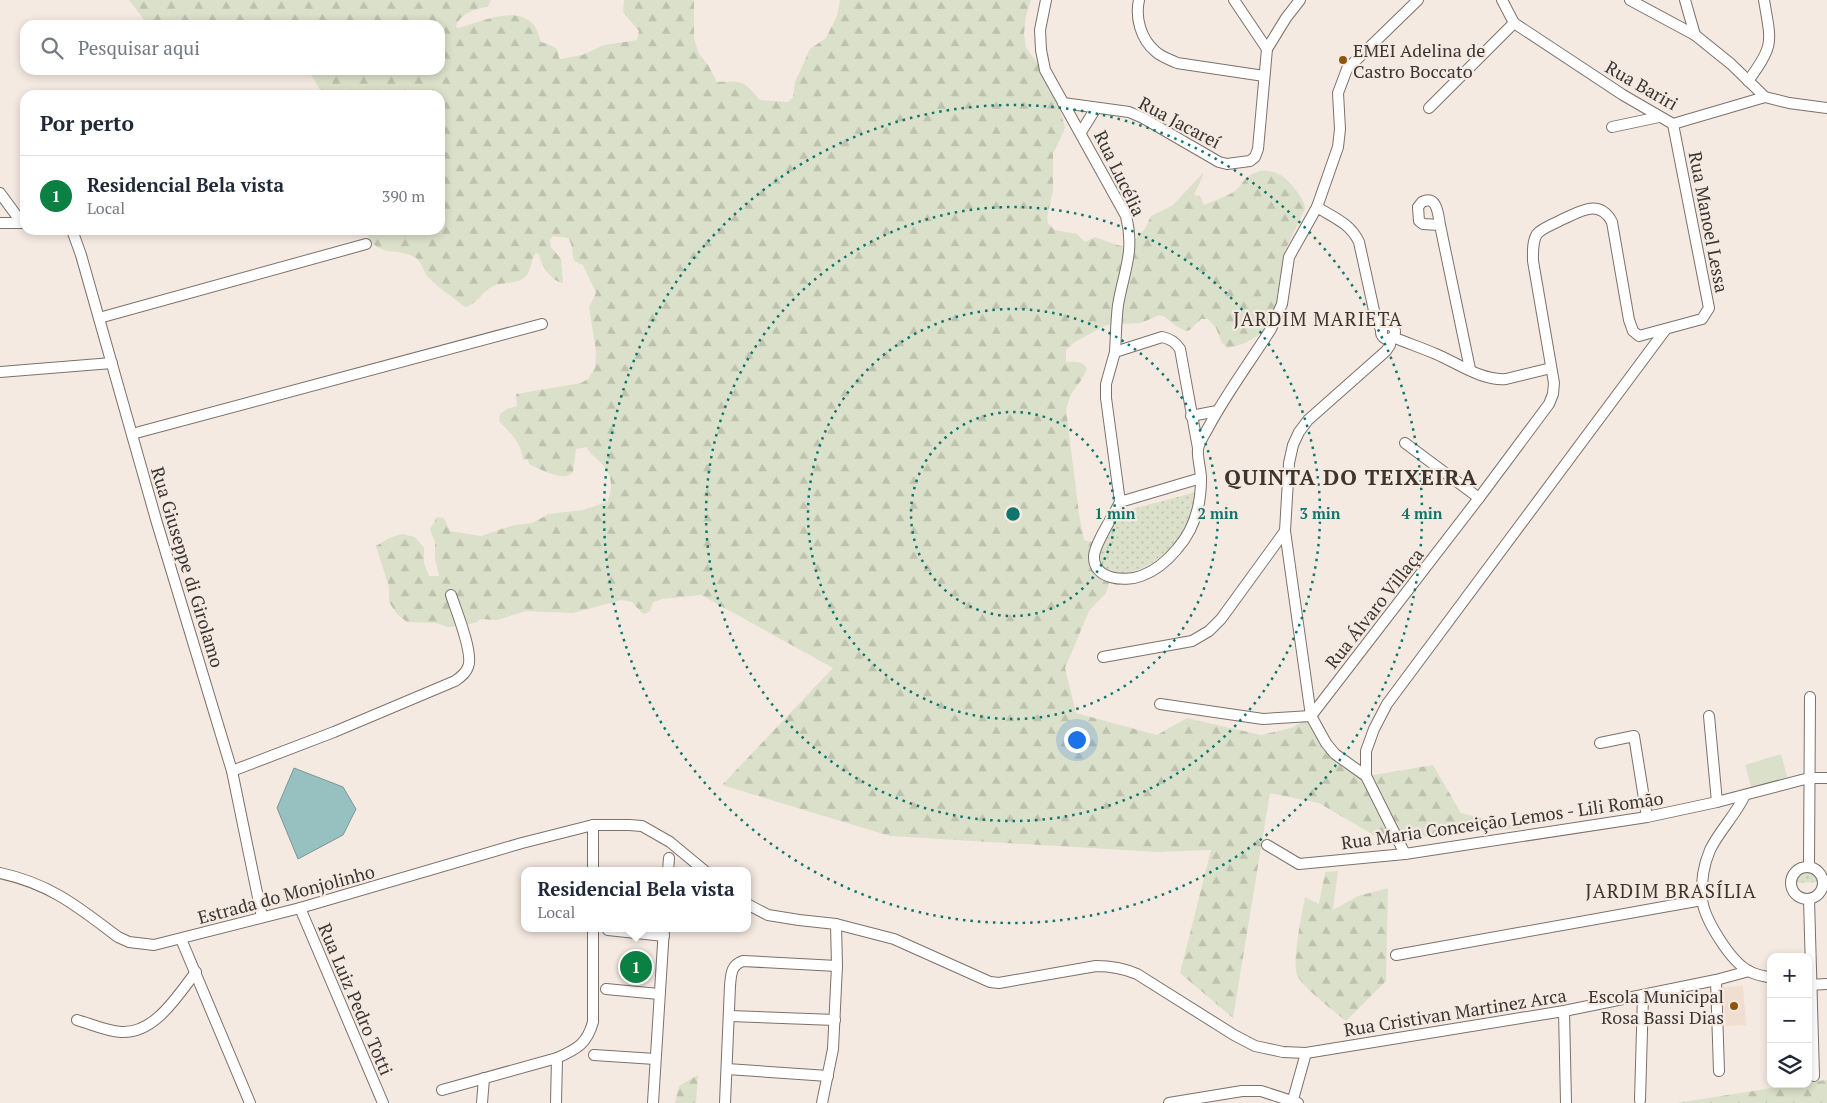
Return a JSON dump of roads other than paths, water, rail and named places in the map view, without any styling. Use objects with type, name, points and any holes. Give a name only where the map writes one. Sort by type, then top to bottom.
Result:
[{"type":"street","name":"Rua Lucélia","points":[[1046,0],[1040,30],[1041,50],[1046,70],[1126,216],[1130,233],[1130,248],[1119,303],[1115,352],[1106,384],[1106,398],[1120,502]]},
{"type":"street","points":[[1139,0],[1138,25],[1154,51],[1163,57],[1176,62],[1264,76]]},
{"type":"street","points":[[1234,0],[1267,49],[1286,18],[1300,0]]},
{"type":"street","points":[[1198,448],[1217,411],[1274,322],[1282,304],[1289,257],[1317,207],[1338,147],[1340,129],[1338,93],[1344,75],[1347,69],[1418,0]]},
{"type":"street","points":[[1428,108],[1514,23],[1502,0]]},
{"type":"street","points":[[1630,0],[1695,35],[1731,64],[1765,97],[1789,104],[1827,108]]},
{"type":"street","points":[[1685,0],[1695,35]]},
{"type":"street","points":[[1748,81],[1763,61],[1769,49],[1770,37],[1764,0]]},
{"type":"street","name":"Rua Bariri","points":[[1514,23],[1623,95],[1673,124],[1765,97]]},
{"type":"street","name":"Rua Jacareí","points":[[1063,103],[1096,108],[1120,109],[1143,118],[1219,162],[1236,165],[1250,162],[1258,149],[1267,49]]},
{"type":"street","points":[[1081,132],[1096,108]]},
{"type":"street","points":[[1612,127],[1660,116]]},
{"type":"street","name":"Rua Manoel Lessa","points":[[1551,368],[1533,261],[1533,248],[1538,234],[1547,227],[1586,209],[1603,211],[1608,214],[1612,222],[1629,320],[1634,331],[1639,336],[1702,319],[1709,308],[1673,124]]},
{"type":"street","points":[[0,193],[20,219]]},
{"type":"street","points":[[1317,207],[1350,227],[1356,234],[1375,316],[1388,333],[1498,380],[1551,368]]},
{"type":"street","points":[[0,223],[20,223]]},
{"type":"street","points":[[1440,224],[1470,369]]},
{"type":"street","name":"Rua Giuseppe di Girolamo","points":[[74,235],[157,523],[196,646],[232,771],[262,917]]},
{"type":"street","points":[[99,318],[366,244]]},
{"type":"street","points":[[132,434],[542,324]]},
{"type":"street","points":[[1404,854],[1366,776],[1366,751],[1386,704],[1666,329]]},
{"type":"street","points":[[1366,776],[1335,754],[1326,743],[1311,716],[1285,531],[1289,463],[1293,445],[1299,432],[1308,420],[1389,348],[1388,333]]},
{"type":"street","points":[[1115,352],[1162,337],[1170,338],[1180,349],[1198,448],[1201,478],[1200,498],[1195,518],[1179,548],[1156,569],[1142,576],[1128,579],[1114,578],[1101,574],[1096,567],[1094,557],[1097,545],[1120,502],[1201,478]]},
{"type":"street","points":[[0,372],[112,363]]},
{"type":"street","name":"Rua Álvaro Villaça","points":[[1311,716],[1480,498],[1549,404],[1553,394],[1554,383],[1551,368]]},
{"type":"street","points":[[1191,416],[1217,411]]},
{"type":"street","points":[[1405,443],[1480,498]]},
{"type":"street","points":[[1103,657],[1192,640],[1209,631],[1221,619],[1285,531]]},
{"type":"street","points":[[232,771],[334,732],[455,681],[464,674],[469,665],[470,655],[451,595]]},
{"type":"street","points":[[1808,866],[1810,697]]},
{"type":"street","points":[[1160,704],[1263,719],[1311,716]]},
{"type":"street","points":[[1709,716],[1717,802]]},
{"type":"street","points":[[1600,743],[1634,736],[1647,817]]},
{"type":"street","name":"Rua Maria Conceição Lemos - Lili Romão","points":[[1267,845],[1300,864],[1404,854],[1647,817],[1717,802],[1809,778],[1827,778]]},
{"type":"street","points":[[1745,795],[1736,812],[1710,850],[1703,874],[1702,900],[1712,925],[1731,957],[1749,971],[1767,977]]},
{"type":"street","points":[[593,825],[593,867]]},
{"type":"street","name":"Estrada do Monjolinho","points":[[0,873],[18,877],[58,894],[118,937],[128,942],[154,945],[300,908],[522,843],[593,825],[642,826],[670,842],[700,867]]},
{"type":"street","points":[[668,867],[669,858]]},
{"type":"street","points":[[1808,866],[1821,873],[1824,882],[1821,892],[1814,898],[1809,899],[1796,895],[1792,890],[1791,883],[1794,873],[1808,866]]},
{"type":"street","points":[[1809,899],[1810,953]]},
{"type":"street","points":[[1396,955],[1702,900]]},
{"type":"street","name":"Rua Cristivan Martinez Arca","points":[[751,906],[768,915],[836,924],[894,939],[990,982],[999,983],[1096,966],[1111,966],[1124,969],[1137,974],[1234,1035],[1255,1046],[1284,1052],[1306,1053],[1564,1011],[1716,980],[1749,971]]},
{"type":"street","name":"Rua Luiz Pedro Totti","points":[[300,908],[383,1103]]},
{"type":"street","points":[[822,1103],[833,1049],[837,966],[836,924]]},
{"type":"street","points":[[442,1090],[557,1058],[576,1049],[583,1043],[590,1032],[593,1022],[593,932]]},
{"type":"street","points":[[652,1103],[664,932]]},
{"type":"street","points":[[181,939],[250,1103]]},
{"type":"street","points":[[725,1103],[732,971],[743,961],[837,966]]},
{"type":"street","points":[[77,1020],[120,1032],[132,1032],[142,1029],[157,1018],[196,972]]},
{"type":"street","points":[[1716,980],[1719,1071]]},
{"type":"street","points":[[1812,985],[1827,984]]},
{"type":"street","points":[[606,989],[659,994]]},
{"type":"street","points":[[1640,1100],[1643,995]]},
{"type":"street","points":[[1811,998],[1814,1076]]},
{"type":"street","points":[[1564,1011],[1566,1103]]},
{"type":"street","points":[[730,1016],[835,1020]]},
{"type":"street","points":[[1169,1103],[1242,1091],[1261,1091],[1294,1102],[1306,1053]]},
{"type":"street","points":[[594,1055],[655,1059]]},
{"type":"street","points":[[556,1103],[557,1058]]},
{"type":"street","points":[[727,1069],[828,1076]]},
{"type":"street","points":[[482,1103],[484,1078]]},
{"type":"water","points":[[294,768],[343,787],[356,809],[343,835],[298,859],[277,808]]},
{"type":"place","name":"EMEI Adelina de Castro Boccato","points":[[1343,60]]},
{"type":"place","name":"Residencial Bela vista","points":[[636,967]]},
{"type":"place","name":"Escola Municipal Rosa Bassi Dias","points":[[1734,1006]]},
{"type":"district","name":"JARDIM MARIETA","points":[[1318,318]]},
{"type":"district","name":"QUINTA DO TEIXEIRA","points":[[1351,476]]},
{"type":"district","name":"JARDIM BRASÍLIA","points":[[1671,890]]}]
